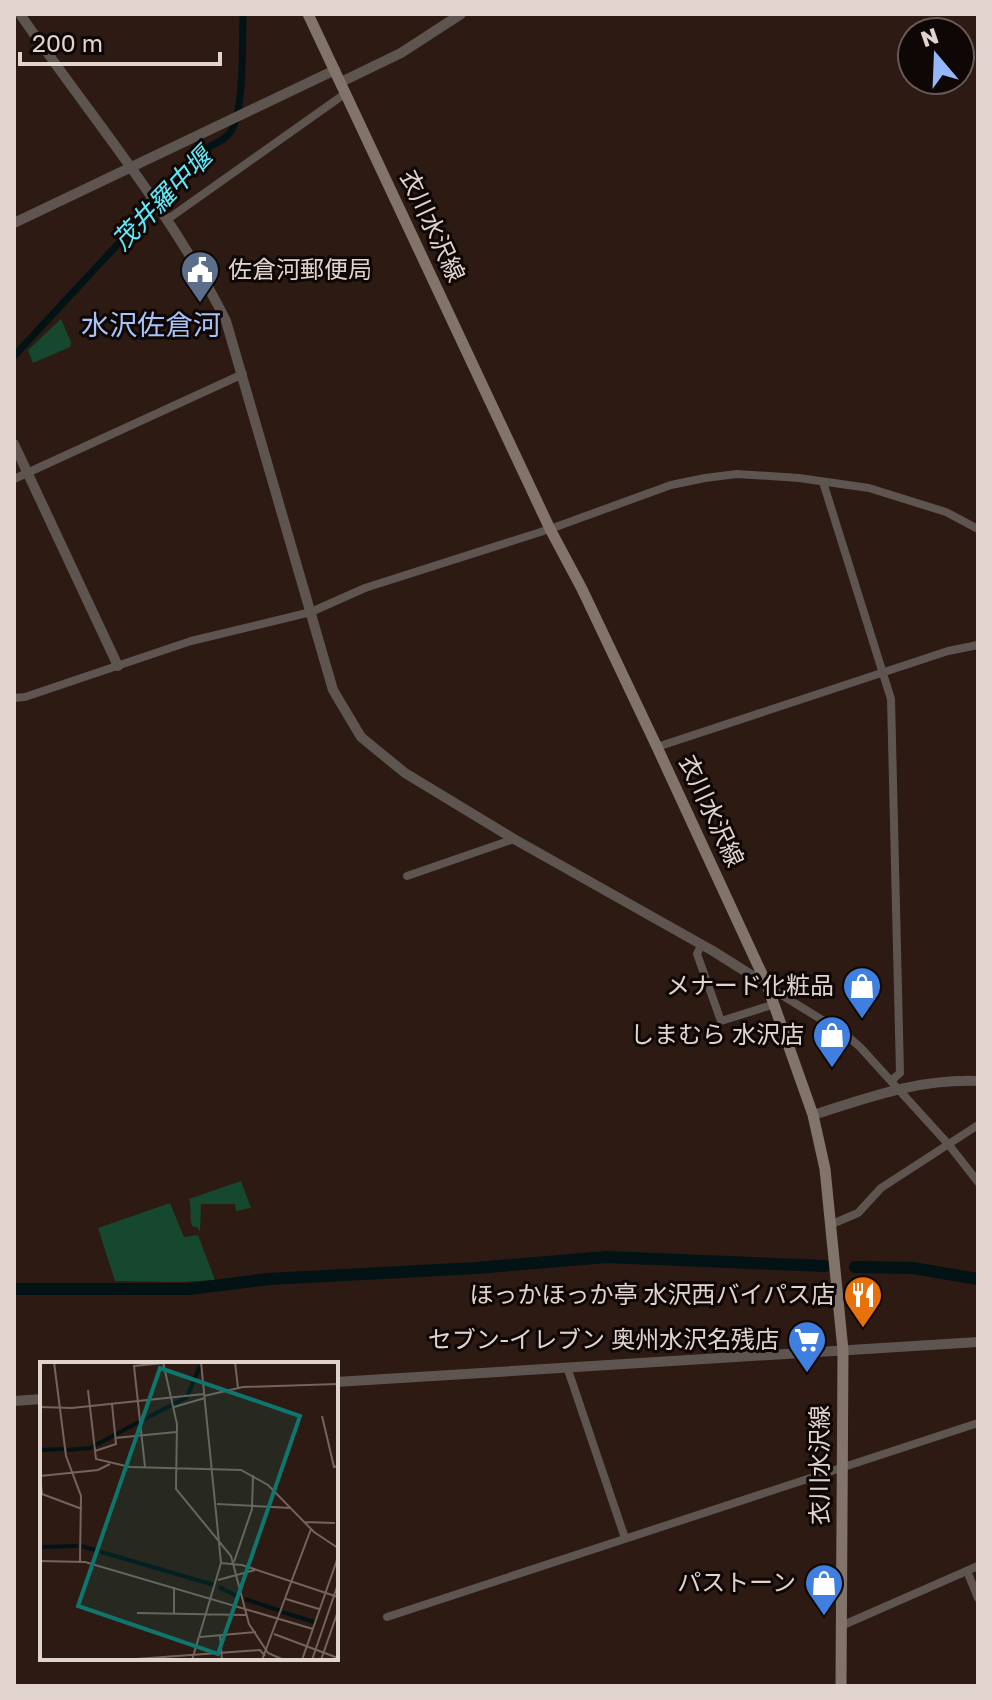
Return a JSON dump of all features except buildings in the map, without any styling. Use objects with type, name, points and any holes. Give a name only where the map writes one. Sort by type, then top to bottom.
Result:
[{"type":"main road","name":"衣川水沢線","points":[[308,14],[767,985],[813,1115],[825,1169],[843,1350],[841,1686]]},
{"type":"street","points":[[20,14],[158,204],[201,269],[226,321],[333,690],[361,737],[405,773],[701,945],[845,1034],[895,1084],[978,1182]]},
{"type":"street","points":[[168,219],[343,88],[461,14]]},
{"type":"street","points":[[14,223],[335,70]]},
{"type":"street","points":[[14,479],[243,374]]},
{"type":"street","points":[[14,444],[118,666]]},
{"type":"street","points":[[14,698],[25,697],[191,641],[311,612],[365,588],[550,529],[671,485],[705,478],[737,474],[823,482],[893,494],[946,512],[978,529]]},
{"type":"street","points":[[823,482],[889,690],[900,1073],[895,1084]]},
{"type":"street","points":[[657,747],[948,651],[978,645]]},
{"type":"street","points":[[407,876],[514,839]]},
{"type":"street","points":[[701,945],[697,954],[721,1021],[772,1005]]},
{"type":"street","points":[[813,1115],[895,1084],[978,1081]]},
{"type":"street","points":[[832,1224],[858,1213],[881,1188],[978,1125]]},
{"type":"street","points":[[338,1382],[978,1342]]},
{"type":"street","points":[[567,1367],[625,1538]]},
{"type":"street","points":[[14,1401],[40,1399]]},
{"type":"street","points":[[387,1617],[978,1423]]},
{"type":"street","points":[[841,1626],[978,1566]]},
{"type":"street","points":[[967,1571],[978,1598]]},
{"type":"green space","points":[[61,319],[71,342],[70,347],[33,363],[28,350]]},
{"type":"green space","points":[[241,1181],[251,1208],[236,1211],[235,1204],[201,1204],[200,1232],[192,1226],[189,1199]]},
{"type":"green space","points":[[170,1203],[184,1237],[198,1235],[215,1280],[115,1281],[98,1228]]},
{"type":"waterway","name":"茂井羅中堰","points":[[14,356],[207,148],[229,134],[238,111],[240,95],[243,14]]},
{"type":"waterway","points":[[14,1289],[189,1289],[269,1279],[476,1268],[607,1257],[825,1266]]},
{"type":"waterway","points":[[855,1267],[913,1268],[978,1279]]},
{"type":"place","name":"佐倉河郵便局","points":[[200,304]]},
{"type":"place","name":"メナード化粧品","points":[[862,1020]]},
{"type":"place","name":"しまむら 水沢店","points":[[832,1069]]},
{"type":"place","name":"ほっかほっか亭 水沢西バイパス店","points":[[863,1329]]},
{"type":"place","name":"セブン-イレブン 奥州水沢名残店","points":[[807,1374]]},
{"type":"place","name":"パストーン","points":[[824,1617]]},
{"type":"district","name":"水沢佐倉河","points":[[151,325]]}]
